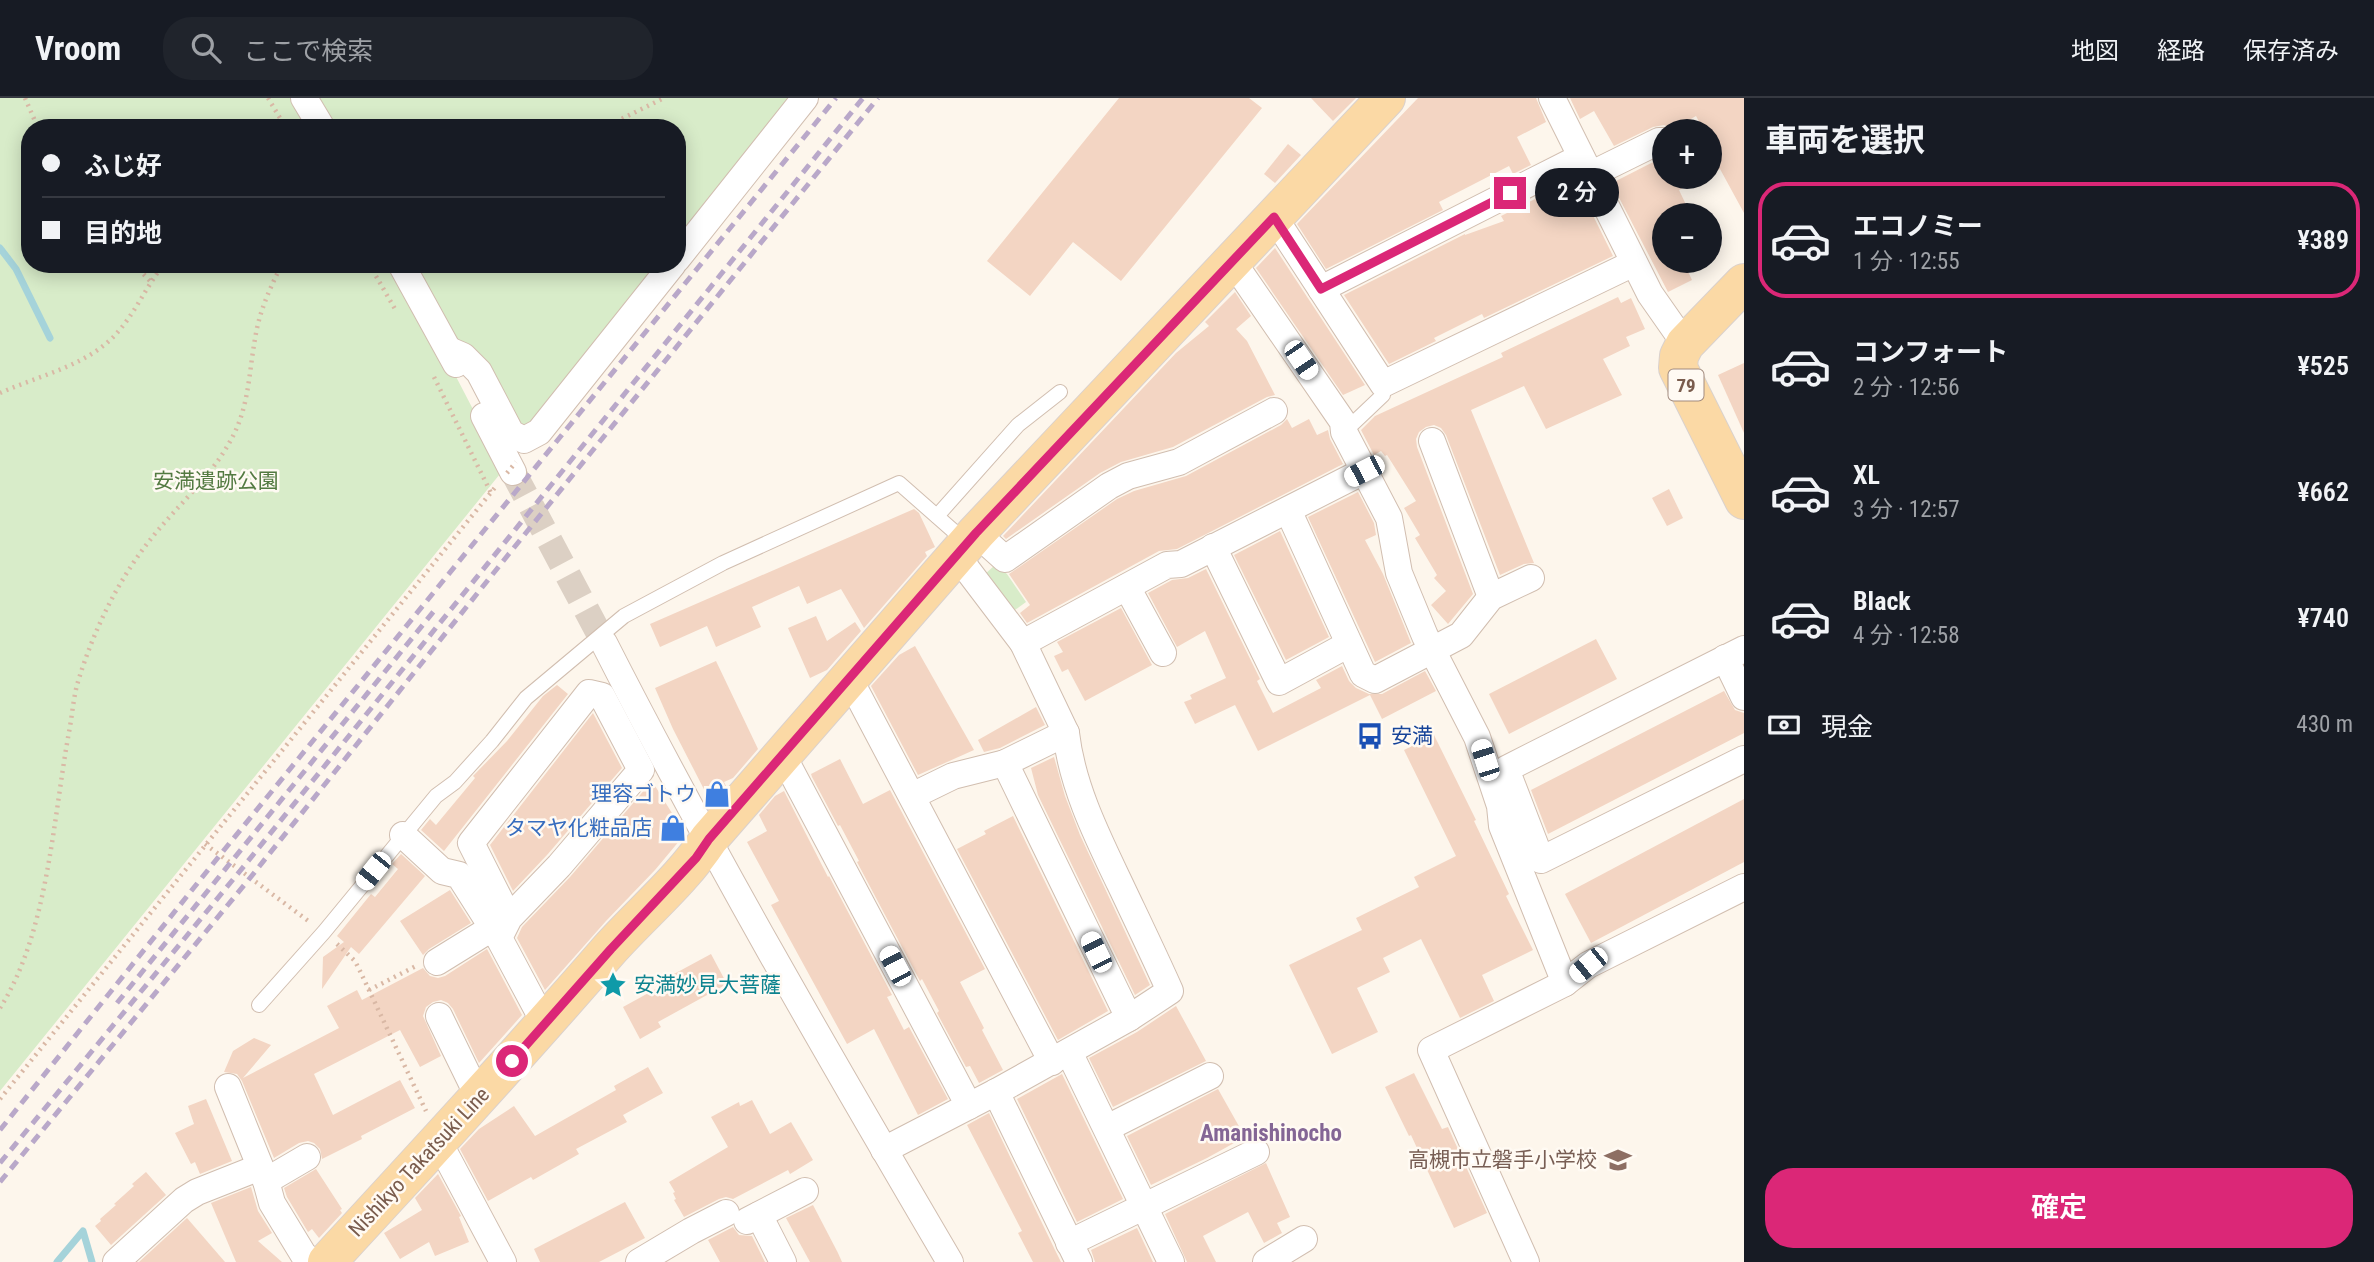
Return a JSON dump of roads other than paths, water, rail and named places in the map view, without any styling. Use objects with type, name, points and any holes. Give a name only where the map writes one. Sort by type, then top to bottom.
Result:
[{"type":"main road","name":"Nishikyo Takatsuki Line","points":[[327,1262],[696,858],[709,839],[967,544],[1386,98]]},
{"type":"main road","name":"79","points":[[1744,283],[1685,344],[1679,355],[1678,368],[1744,500]]},
{"type":"street","points":[[304,98],[317,119]]},
{"type":"street","points":[[686,248],[805,98]]},
{"type":"street","points":[[1552,98],[1650,294],[1685,344]]},
{"type":"street","points":[[1321,289],[1586,166],[1652,143]]},
{"type":"street","points":[[1274,217],[1383,384],[1634,263]]},
{"type":"street","points":[[1233,262],[1343,422],[1345,432],[1389,518],[1399,573],[1431,651],[1477,737],[1500,806],[1502,826],[1566,983]]},
{"type":"street","points":[[406,273],[512,469]]},
{"type":"street","points":[[450,350],[463,356],[479,372],[511,433],[524,440],[539,432],[666,273]]},
{"type":"street","points":[[967,544],[1005,559],[1095,511],[1108,486],[1128,476],[1179,461],[1274,411]]},
{"type":"street","points":[[1432,441],[1491,597]]},
{"type":"street","points":[[1023,643],[1167,565],[1181,564],[1364,471]]},
{"type":"street","points":[[1287,510],[1363,674],[1375,680],[1461,635],[1491,597],[1531,578]]},
{"type":"street","points":[[884,1150],[1061,1057],[1170,991],[1077,785],[1066,733],[1023,643],[967,544]]},
{"type":"street","points":[[1213,547],[1279,682],[1349,644]]},
{"type":"street","points":[[1127,587],[1163,653]]},
{"type":"street","points":[[604,643],[709,839],[950,1262]]},
{"type":"street","points":[[1744,697],[1735,653],[1506,769],[1541,860],[1744,759]]},
{"type":"street","points":[[850,680],[912,796],[1061,1057],[1107,1128],[1171,1262]]},
{"type":"street","points":[[437,962],[500,928],[559,866],[641,770],[602,696],[589,693],[471,843],[500,928],[545,1024]]},
{"type":"street","points":[[912,796],[953,776],[1005,764],[1066,733]]},
{"type":"street","points":[[783,755],[969,1106]]},
{"type":"street","points":[[1005,764],[1129,1018]]},
{"type":"street","points":[[403,835],[442,871],[458,875],[500,928]]},
{"type":"street","points":[[1526,1262],[1431,1050],[1566,983],[1588,965],[1744,887]]},
{"type":"street","points":[[439,1016],[479,1098]]},
{"type":"street","points":[[1107,1128],[1210,1076]]},
{"type":"street","points":[[996,1092],[1074,1253],[1144,1207],[1256,1152]]},
{"type":"street","points":[[240,1099],[272,1203],[303,1254],[312,1262]]},
{"type":"street","points":[[442,1148],[503,1262]]},
{"type":"street","points":[[116,1262],[184,1200],[197,1192],[263,1174],[307,1157]]},
{"type":"street","points":[[639,1262],[691,1231],[744,1216],[805,1191]]},
{"type":"street","points":[[744,1216],[783,1262]]},
{"type":"street","points":[[1266,1262],[1304,1239]]},
{"type":"lane","points":[[1345,432],[1383,395],[1383,384]]},
{"type":"lane","points":[[937,516],[1018,425],[1060,391]]},
{"type":"lane","points":[[259,1005],[324,932],[436,796],[455,782],[526,698],[624,616],[723,563],[899,483],[967,544]]},
{"type":"waterway","points":[[0,248],[16,269],[50,338]]},
{"type":"waterway","points":[[57,1262],[83,1231],[92,1262]]},
{"type":"tunnel","points":[[513,472],[604,643]]},
{"type":"railway","points":[[0,1130],[220,855],[836,98]]},
{"type":"railway","points":[[0,1163],[240,871],[863,98]]},
{"type":"railway","points":[[0,1182],[250,878],[878,98]]},
{"type":"railway","points":[[117,1003],[434,611]]},
{"type":"place","name":"安満","points":[[1370,736]]},
{"type":"place","name":"理容ゴトウ","points":[[717,794]]},
{"type":"place","name":"タマヤ化粧品店","points":[[673,828]]},
{"type":"place","name":"安満妙見大菩薩","points":[[613,985]]},
{"type":"place","name":"高槻市立磐手小学校","points":[[1618,1160]]},
{"type":"district","name":"Amanishinocho","points":[[1271,1133]]},
{"type":"park label","name":"安満遺跡公園","points":[[216,481]]}]
